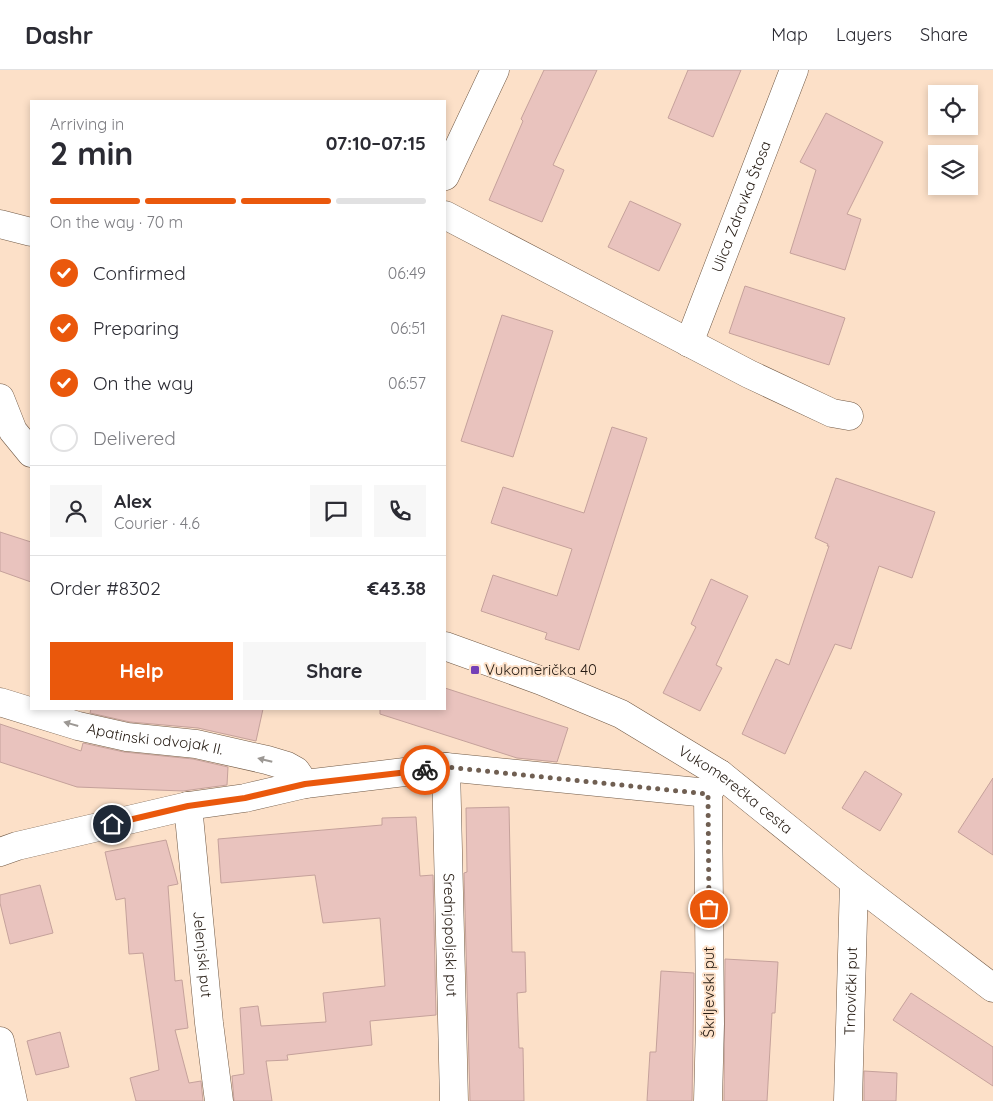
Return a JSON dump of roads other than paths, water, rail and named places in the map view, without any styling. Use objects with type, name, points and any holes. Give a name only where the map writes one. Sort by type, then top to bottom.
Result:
[{"type":"street","points":[[446,174],[495,70]]},
{"type":"street","name":"Ulica Zdravka Štosa","points":[[689,343],[794,70]]},
{"type":"street","points":[[446,216],[749,374],[832,412],[849,416]]},
{"type":"street","points":[[0,224],[30,232]]},
{"type":"street","points":[[0,398],[13,431],[30,452]]},
{"type":"street","name":"Vukomerečka cesta","points":[[446,646],[542,681],[620,714],[714,784],[854,882],[993,988]]},
{"type":"street","name":"Apatinski odvojak II.","points":[[0,702],[78,726],[119,735],[196,744],[267,760],[296,771],[305,784]]},
{"type":"street","points":[[6,846],[188,806],[245,798],[305,784],[446,767],[714,784]]},
{"type":"street","name":"Srednjopoljski put","points":[[446,767],[454,1101]]},
{"type":"street","name":"Škrljevski put","points":[[708,1101],[714,784]]},
{"type":"street","name":"Jelenjski put","points":[[188,806],[209,1023],[219,1101]]},
{"type":"street","name":"Trnovički put","points":[[848,1101],[854,882]]},
{"type":"street","points":[[0,1041],[13,1101]]},
{"type":"place","name":"Vukomerička 40","points":[[475,670]]}]
